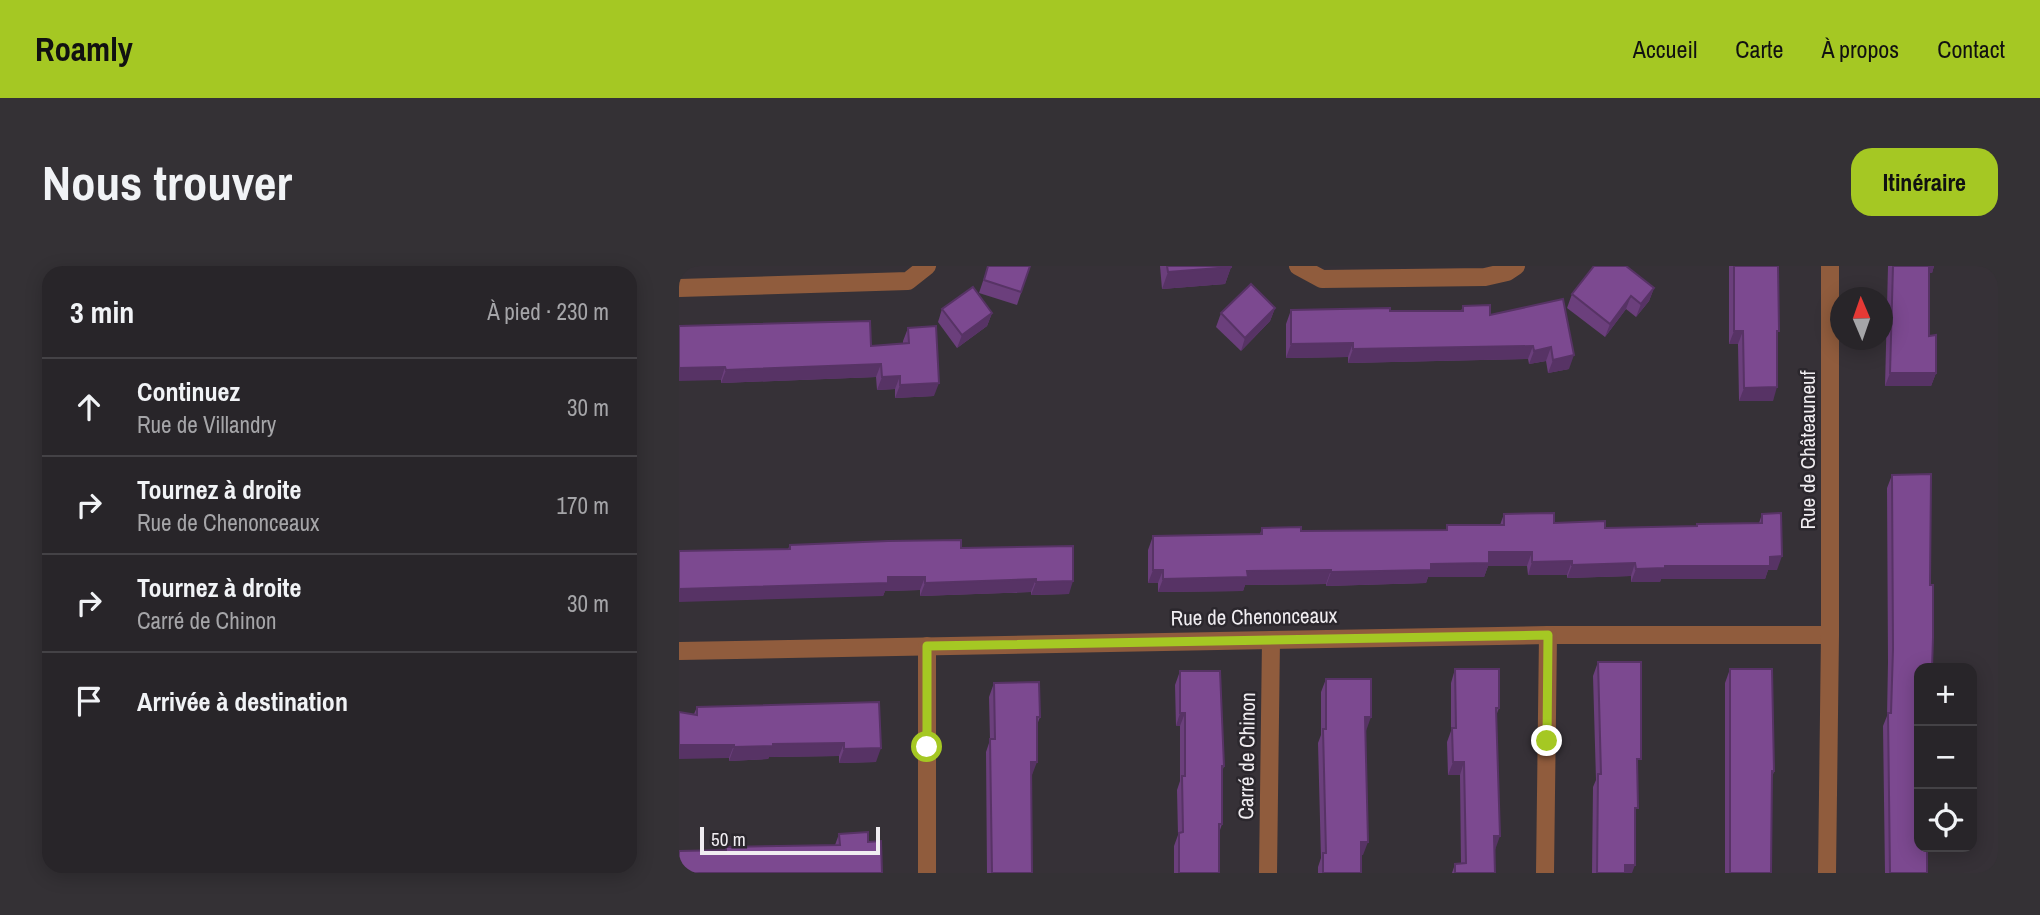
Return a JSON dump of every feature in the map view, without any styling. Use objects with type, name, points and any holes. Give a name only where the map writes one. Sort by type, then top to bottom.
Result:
[{"type":"street","points":[[679,288],[908,281],[927,266]]},
{"type":"street","points":[[1298,266],[1322,279],[1485,276],[1507,272],[1516,266]]},
{"type":"street","name":"Rue de Châteauneuf","points":[[1826,873],[1831,635],[1830,266]]},
{"type":"street","points":[[1545,873],[1548,635]]},
{"type":"street","name":"Rue de Chenonceaux","points":[[679,651],[1548,635],[1831,635]]},
{"type":"street","name":"Carré de Chinon","points":[[1268,873],[1271,639]]},
{"type":"street","points":[[927,646],[927,873]]},
{"type":"building","points":[[988,266],[1030,266],[1021,292],[984,280]]},
{"type":"building","points":[[1167,266],[1231,266],[1231,267],[1168,272]]},
{"type":"building","points":[[1594,266],[1626,266],[1654,288],[1641,304],[1631,296],[1610,324],[1572,294]]},
{"type":"building","points":[[1734,266],[1778,266],[1777,387],[1744,388],[1743,331],[1734,331]]},
{"type":"building","points":[[1893,266],[1929,266],[1929,336],[1936,335],[1936,373],[1890,373],[1891,350],[1893,350]]},
{"type":"building","points":[[1251,284],[1275,308],[1245,338],[1221,313]]},
{"type":"building","points":[[973,287],[992,313],[962,335],[942,309]]},
{"type":"building","points":[[1563,299],[1574,355],[1553,360],[1551,347],[1534,351],[1533,346],[1353,349],[1353,343],[1291,344],[1291,310],[1390,308],[1390,311],[1463,311],[1463,306],[1490,305],[1490,315]]},
{"type":"building","points":[[870,321],[871,346],[909,343],[908,328],[936,326],[939,383],[900,385],[900,376],[882,377],[881,364],[726,370],[725,367],[679,368],[679,326]]},
{"type":"building","points":[[1931,474],[1932,663],[1914,663],[1914,852],[1927,852],[1927,873],[1890,873],[1888,713],[1891,713],[1893,649],[1892,475]]},
{"type":"building","points":[[1554,513],[1554,523],[1605,521],[1605,528],[1762,523],[1762,514],[1781,513],[1782,556],[1770,557],[1770,566],[1665,566],[1636,569],[1635,563],[1572,565],[1572,561],[1532,562],[1532,552],[1489,552],[1489,563],[1431,564],[1431,570],[1247,571],[1248,577],[1163,579],[1163,570],[1153,570],[1153,536],[1262,534],[1262,528],[1301,527],[1301,531],[1447,530],[1447,525],[1504,525],[1504,514]]},
{"type":"building","points":[[961,540],[961,548],[1073,546],[1073,581],[1036,582],[1036,579],[925,583],[925,577],[888,577],[888,583],[679,589],[679,551],[790,549],[790,545]]},
{"type":"building","points":[[1598,662],[1641,662],[1641,759],[1637,759],[1635,865],[1625,865],[1625,873],[1597,873],[1598,774],[1601,774]]},
{"type":"building","points":[[1455,669],[1499,669],[1499,708],[1496,708],[1500,836],[1494,836],[1495,873],[1455,873],[1455,864],[1466,863],[1464,762],[1453,762],[1452,728],[1456,728]]},
{"type":"building","points":[[1730,669],[1772,669],[1774,771],[1771,873],[1730,873]]},
{"type":"building","points":[[1180,671],[1220,671],[1224,766],[1222,824],[1219,824],[1219,873],[1179,873],[1179,833],[1183,832],[1182,776],[1185,776],[1185,713],[1180,713]]},
{"type":"building","points":[[1326,679],[1371,679],[1371,717],[1365,717],[1368,842],[1361,842],[1361,873],[1323,873],[1323,853],[1326,853],[1323,729],[1326,729]]},
{"type":"building","points":[[1039,682],[1037,762],[1031,762],[1032,873],[992,873],[990,739],[995,739],[994,683]]},
{"type":"building","points":[[879,702],[881,748],[844,749],[844,743],[734,747],[679,745],[679,712],[697,715],[697,707]]},
{"type":"building","points":[[868,832],[868,842],[881,841],[882,873],[679,873],[679,851],[726,850],[726,847],[840,845],[839,834]]},
{"type":"route","points":[[927,747],[927,646],[1548,635],[1547,741]]}]
